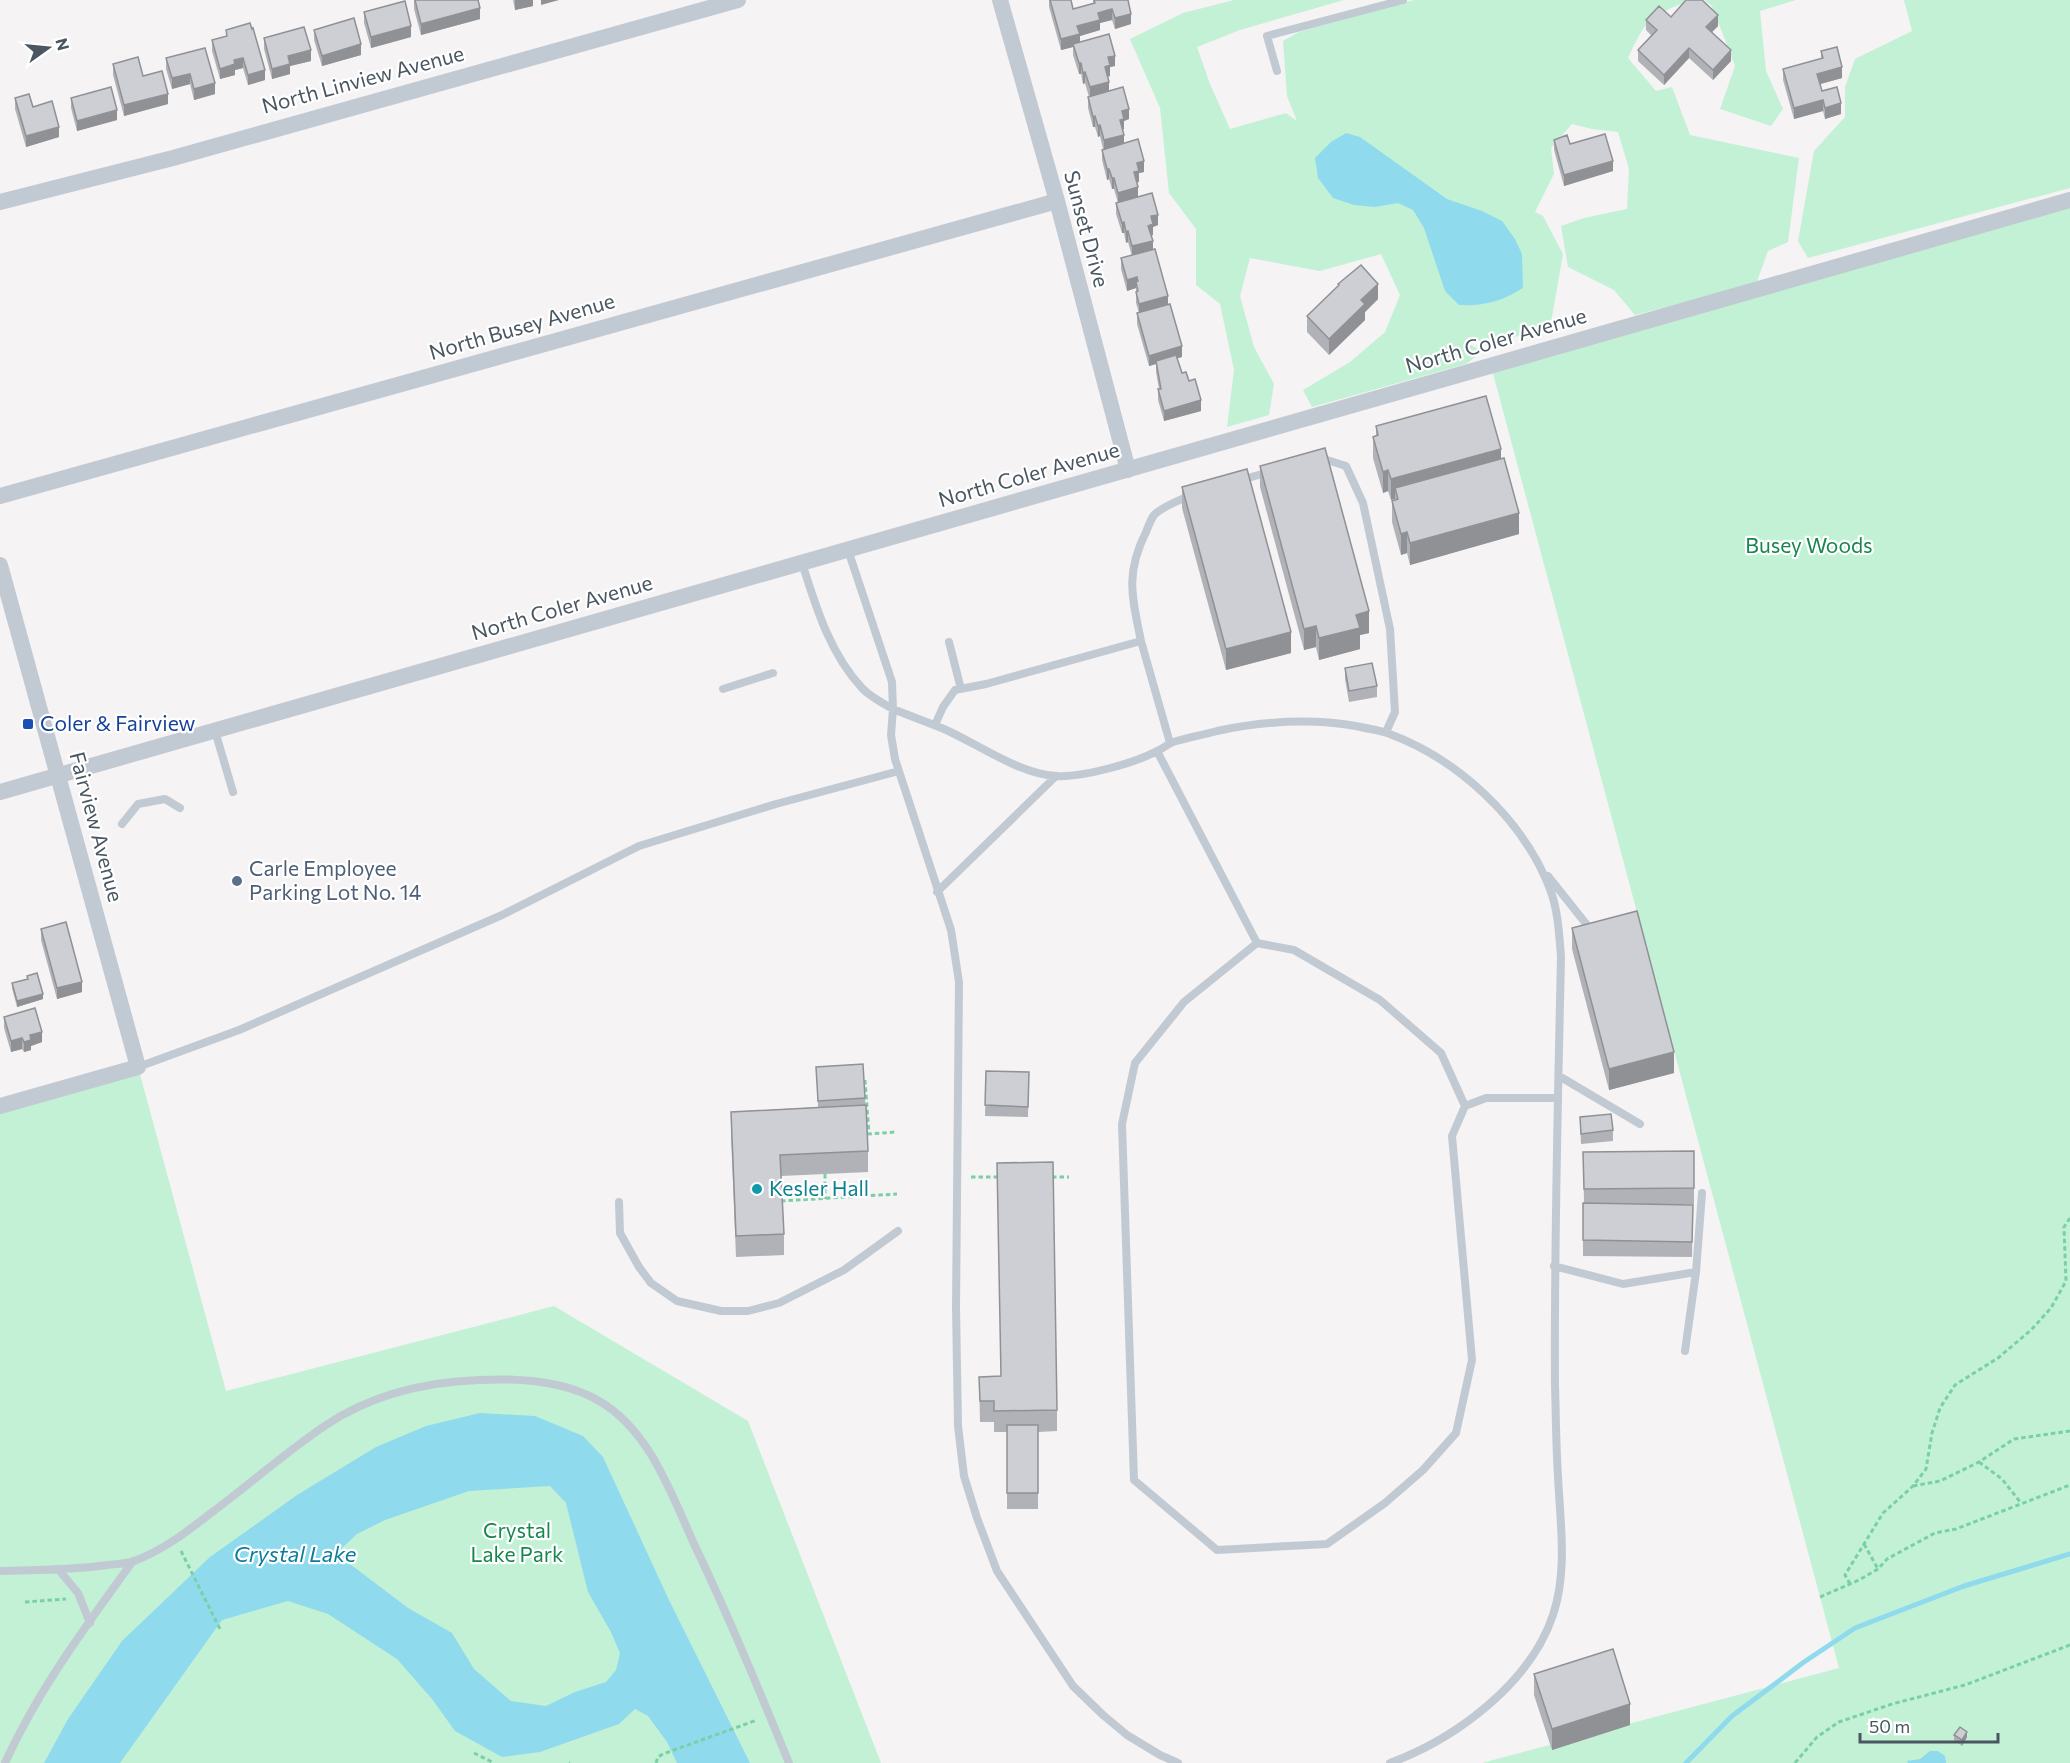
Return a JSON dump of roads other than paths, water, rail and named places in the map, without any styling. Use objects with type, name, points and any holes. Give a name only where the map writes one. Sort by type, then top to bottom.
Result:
[{"type":"street","name":"North Linview Avenue","points":[[0,202],[173,158],[233,139],[738,0]]},
{"type":"street","name":"Sunset Drive","points":[[1000,0],[1057,201],[1128,470]]},
{"type":"street","name":"North Coler Avenue","points":[[0,792],[2070,200]]},
{"type":"street","name":"North Busey Avenue","points":[[0,496],[1057,201]]},
{"type":"street","name":"Fairview Avenue","points":[[0,565],[138,1067]]},
{"type":"street","points":[[0,1106],[138,1067]]},
{"type":"lane","points":[[1276,71],[1267,36],[1403,0]]},
{"type":"lane","points":[[1313,461],[1324,459],[1346,466],[1363,503],[1390,628],[1395,711],[1386,732]]},
{"type":"lane","points":[[1236,481],[1279,469]]},
{"type":"lane","points":[[1170,743],[1141,641],[1131,593],[1131,573],[1141,542],[1154,515],[1172,504],[1203,491]]},
{"type":"lane","points":[[848,550],[892,681],[891,735],[899,771],[951,930],[959,982],[956,1306],[958,1426],[964,1476],[997,1572],[1073,1686],[1127,1735],[1178,1763]]},
{"type":"lane","points":[[802,563],[819,615],[837,655],[863,689],[893,709],[935,725],[1035,772],[1056,776],[1077,775],[1109,768],[1157,752],[1170,743],[1266,723],[1331,722],[1386,732],[1433,754],[1470,780],[1491,800],[1517,831],[1550,888],[1562,956],[1554,1266],[1556,1454],[1562,1556],[1560,1588],[1553,1617],[1542,1640],[1525,1666],[1501,1693],[1475,1716],[1448,1735],[1412,1755],[1390,1763]]},
{"type":"lane","points":[[935,725],[955,690],[1141,641]]},
{"type":"lane","points":[[949,642],[962,689]]},
{"type":"lane","points":[[723,689],[773,673]]},
{"type":"lane","points":[[215,731],[233,792]]},
{"type":"lane","points":[[1157,752],[1257,943]]},
{"type":"lane","points":[[138,1067],[239,1030],[519,908],[639,846],[776,804],[899,771]]},
{"type":"lane","points":[[938,892],[1056,776]]},
{"type":"lane","points":[[122,824],[138,804],[165,799],[180,808]]},
{"type":"lane","points":[[1535,859],[1596,930],[1584,937]]},
{"type":"lane","points":[[1465,1106],[1441,1053],[1380,1000],[1294,950],[1257,943],[1184,1002],[1135,1063],[1122,1124],[1134,1480],[1217,1550],[1327,1545],[1385,1503],[1423,1470],[1456,1433],[1472,1360],[1452,1136],[1465,1106],[1486,1098],[1558,1098]]},
{"type":"lane","points":[[1562,956],[1569,949]]},
{"type":"lane","points":[[1559,1076],[1640,1124]]},
{"type":"lane","points":[[1686,1351],[1696,1272],[1702,1193]]},
{"type":"lane","points":[[620,1203],[620,1233],[651,1283],[677,1301],[721,1311],[748,1311],[778,1303],[844,1270],[898,1231]]},
{"type":"lane","points":[[1554,1266],[1623,1284],[1696,1272]]},
{"type":"lane","points":[[0,1571],[80,1569],[133,1561],[187,1531],[298,1444],[330,1422],[383,1396],[413,1388],[465,1380],[502,1379],[542,1382],[574,1390],[598,1400],[611,1409],[632,1430],[653,1458],[730,1620],[789,1763]]},
{"type":"lane","points":[[5,1763],[43,1690],[133,1561]]},
{"type":"lane","points":[[58,1569],[79,1597],[90,1623]]},
{"type":"water","points":[[1346,133],[1360,137],[1447,199],[1482,211],[1502,221],[1522,254],[1523,288],[1492,302],[1459,305],[1445,291],[1424,228],[1413,210],[1398,203],[1375,207],[1354,205],[1333,198],[1318,178],[1315,158],[1331,142]]},
{"type":"water","name":"Crystal Lake","points":[[480,1413],[535,1416],[583,1436],[603,1457],[669,1600],[750,1763],[677,1763],[667,1742],[648,1716],[635,1709],[619,1724],[540,1752],[502,1757],[455,1731],[432,1699],[397,1659],[328,1614],[288,1601],[222,1620],[120,1763],[44,1763],[68,1719],[122,1641],[210,1557],[297,1495],[376,1447],[426,1426]],"holes":[[[550,1486],[566,1503],[588,1592],[620,1653],[616,1670],[606,1682],[575,1692],[546,1706],[511,1701],[474,1669],[452,1633],[408,1608],[346,1561],[342,1548],[357,1534],[385,1520],[469,1491]]]},
{"type":"water","points":[[1930,1751],[1938,1751],[1945,1756],[1946,1763],[1908,1763],[1907,1761],[1920,1759]]},
{"type":"waterway","points":[[1686,1763],[1732,1716],[1804,1662],[1855,1628],[1964,1586],[2070,1554]]},
{"type":"place","name":"Coler & Fairview","points":[[28,724]]},
{"type":"place","name":"Carle Employee Parking Lot No. 14","points":[[237,881]]},
{"type":"place","name":"Kesler Hall","points":[[757,1189]]},
{"type":"park label","name":"Busey Woods","points":[[1809,546]]},
{"type":"park label","name":"Crystal Lake Park","points":[[517,1543]]}]
